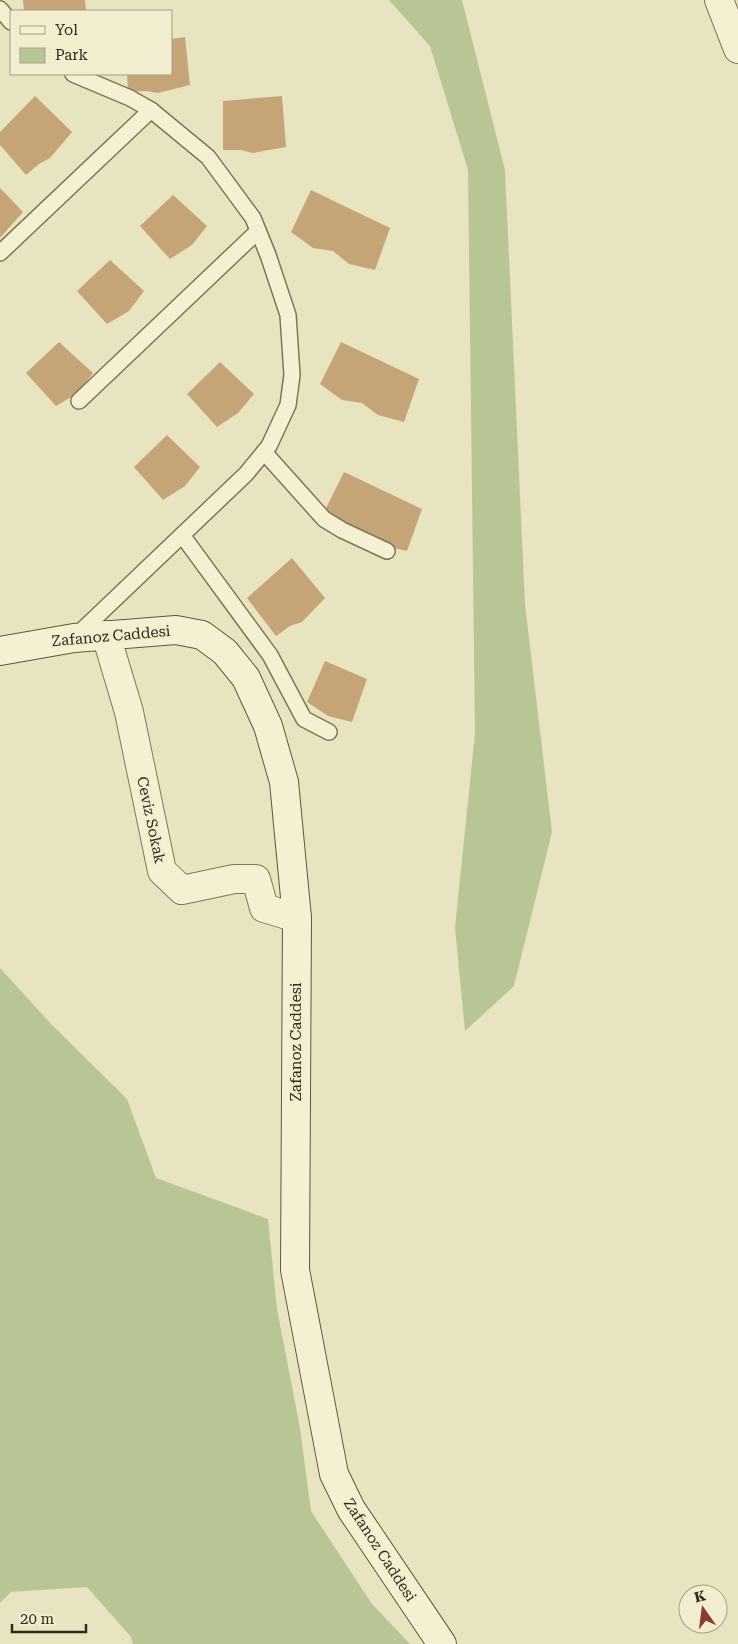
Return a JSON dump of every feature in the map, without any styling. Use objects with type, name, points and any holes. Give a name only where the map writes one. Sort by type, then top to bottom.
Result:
[{"type":"street","points":[[719,0],[738,49]]},
{"type":"street","name":"Zafanoz Caddesi","points":[[0,651],[74,638],[106,635],[176,630],[202,635],[225,652],[246,678],[268,726],[284,782],[297,918],[295,1270],[334,1474],[351,1509],[442,1644]]},
{"type":"street","name":"Ceviz Sokak","points":[[106,635],[129,712],[162,870],[182,890],[234,880],[256,878],[264,908],[297,918]]},
{"type":"lane","points":[[0,9],[10,21]]},
{"type":"lane","points":[[74,638],[246,474],[268,446],[288,405],[292,375],[288,315],[268,255],[252,218],[208,157],[151,110],[130,98],[75,75]]},
{"type":"lane","points":[[0,253],[151,110]]},
{"type":"lane","points":[[79,401],[258,231]]},
{"type":"lane","points":[[264,452],[324,519],[342,530],[387,551]]},
{"type":"lane","points":[[182,535],[270,655],[304,719],[329,732]]},
{"type":"green space","points":[[389,0],[462,0],[505,170],[525,604],[552,832],[514,986],[465,1031],[455,928],[475,733],[468,170],[430,46]]},
{"type":"green space","points":[[0,968],[52,1025],[127,1099],[156,1178],[268,1219],[277,1309],[300,1428],[311,1511],[372,1604],[410,1644],[133,1644],[131,1637],[87,1587],[11,1592],[0,1603]]},
{"type":"building","points":[[23,0],[85,0],[86,10],[24,10]]},
{"type":"building","points":[[185,37],[190,85],[158,93],[146,91],[128,92],[127,75],[172,75],[172,39]]},
{"type":"building","points":[[35,96],[72,132],[50,158],[26,175],[0,145],[0,132]]},
{"type":"building","points":[[282,96],[286,147],[253,153],[240,150],[223,150],[223,101]]},
{"type":"building","points":[[0,188],[23,212],[0,238]]},
{"type":"building","points":[[311,190],[390,228],[375,270],[349,264],[333,251],[313,248],[291,232]]},
{"type":"building","points":[[173,195],[207,226],[192,245],[170,259],[140,226]]},
{"type":"building","points":[[110,260],[144,291],[129,311],[107,324],[77,291]]},
{"type":"building","points":[[59,342],[93,373],[78,393],[56,406],[26,373]]},
{"type":"building","points":[[341,342],[419,379],[404,422],[378,415],[362,403],[342,400],[320,384]]},
{"type":"building","points":[[220,362],[254,394],[238,413],[217,427],[187,394]]},
{"type":"building","points":[[167,435],[200,467],[185,486],[163,500],[134,467]]},
{"type":"building","points":[[344,472],[422,509],[407,551],[381,545],[365,532],[345,529],[323,514]]},
{"type":"building","points":[[292,558],[325,598],[302,622],[290,626],[276,636],[247,598]]},
{"type":"building","points":[[325,661],[367,679],[352,722],[328,716],[307,702]]}]
